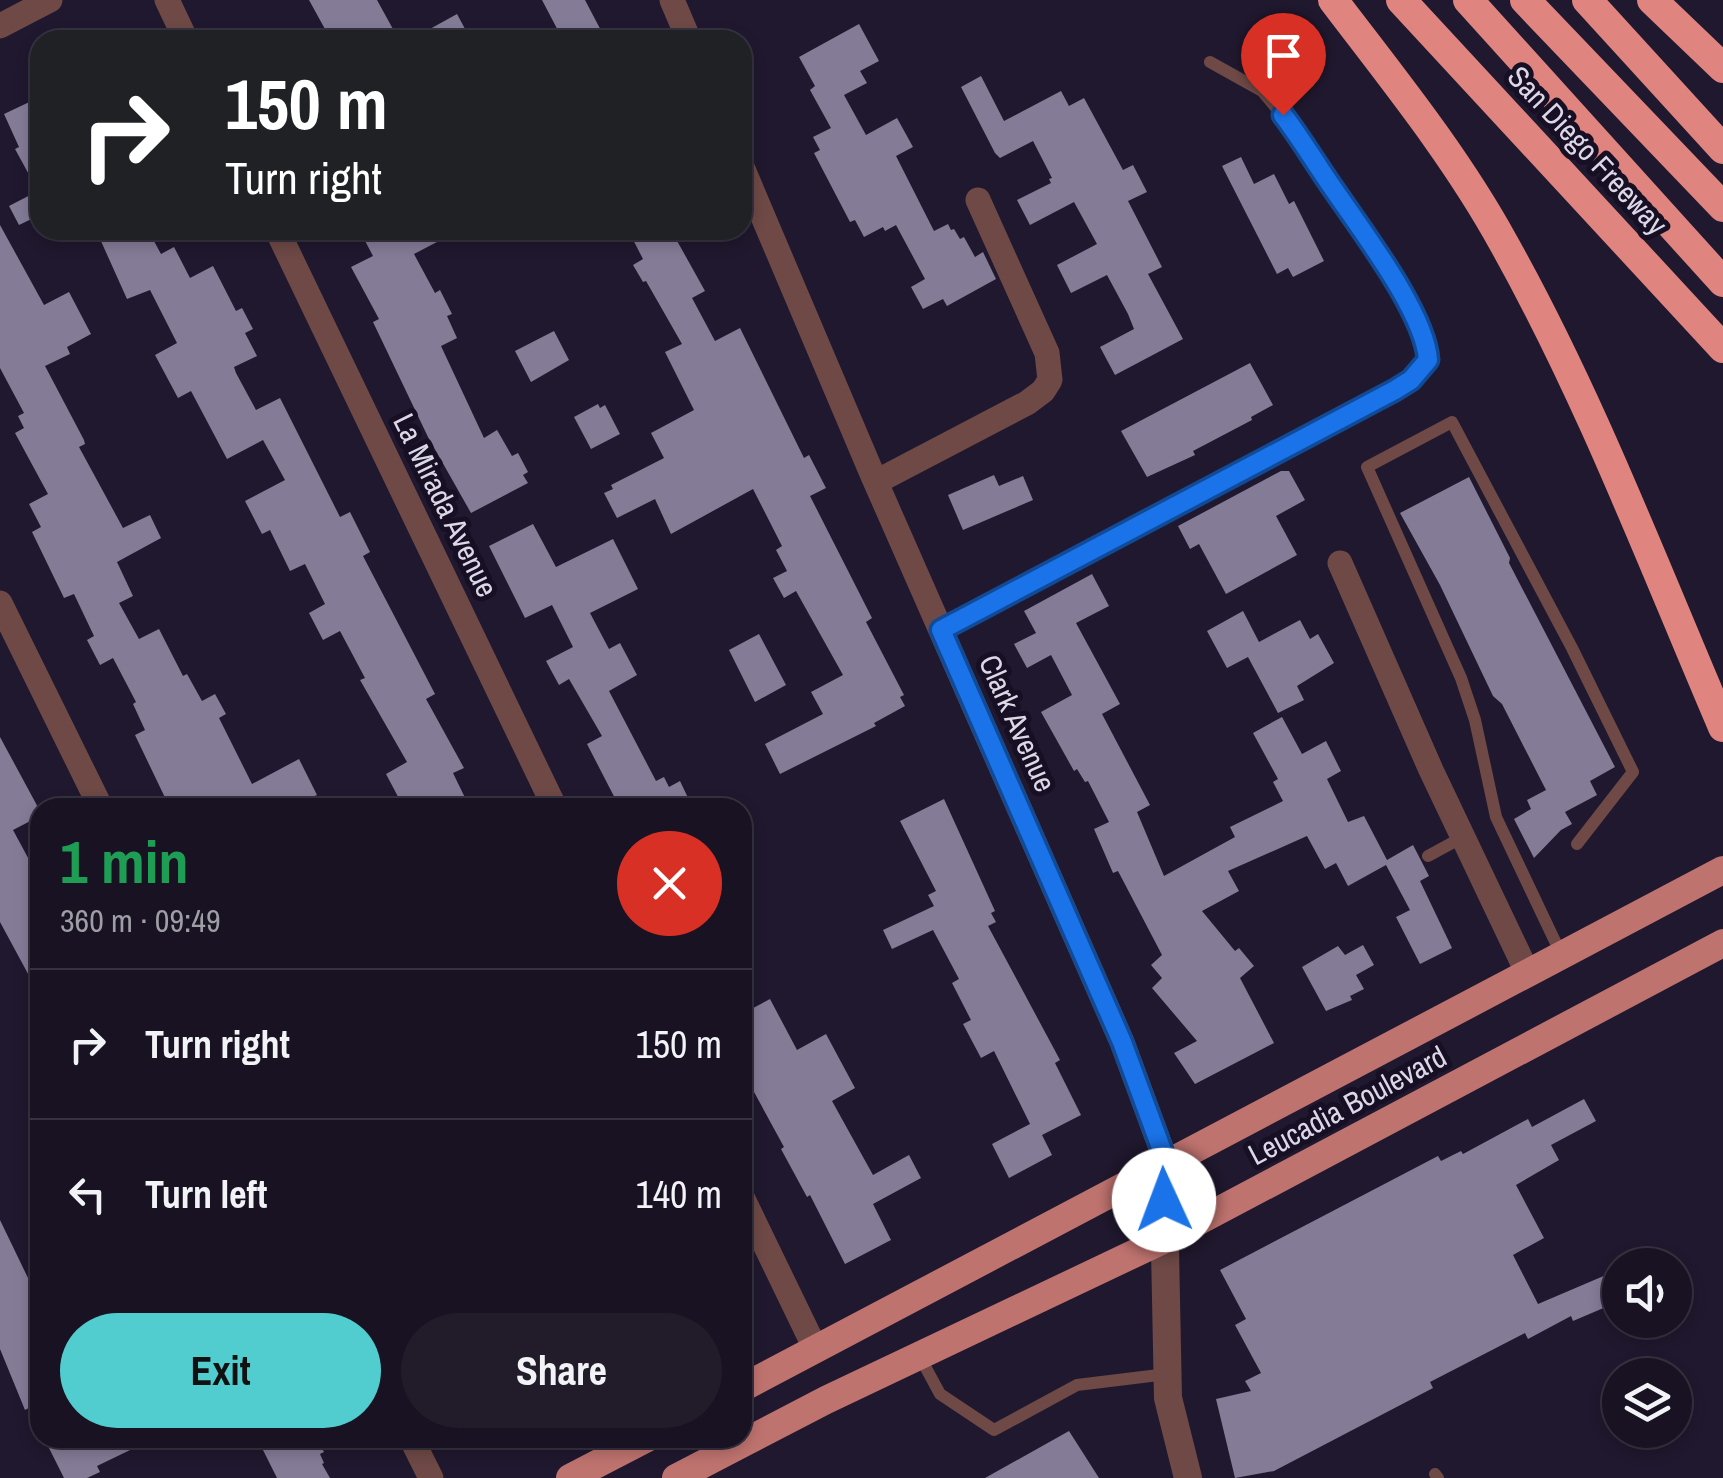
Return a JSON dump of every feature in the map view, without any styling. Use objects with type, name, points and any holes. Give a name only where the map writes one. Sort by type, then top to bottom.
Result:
[{"type":"highway","points":[[1333,0],[1440,139],[1502,240],[1571,371],[1723,727]]},
{"type":"highway","name":"San Diego Freeway","points":[[1401,0],[1723,348]]},
{"type":"highway","points":[[1468,0],[1723,282]]},
{"type":"highway","points":[[1525,0],[1723,206]]},
{"type":"highway","points":[[1587,0],[1723,149]]},
{"type":"highway","points":[[1652,0],[1723,68]]},
{"type":"main road","name":"Leucadia Boulevard","points":[[752,1383],[1723,870]]},
{"type":"main road","name":"Leucadia Boulevard","points":[[752,1438],[1165,1239],[1723,943]]},
{"type":"main road","points":[[570,1478],[628,1448]]},
{"type":"main road","name":"Leucadia Boulevard","points":[[676,1478],[734,1448]]},
{"type":"street","points":[[0,26],[50,0]]},
{"type":"street","points":[[167,0],[181,30]]},
{"type":"street","points":[[672,0],[685,30]]},
{"type":"street","name":"Clark Avenue","points":[[752,190],[1122,1042],[1167,1164],[1164,1200]]},
{"type":"street","points":[[876,482],[1027,402],[1050,380],[1048,353],[978,200]]},
{"type":"street","name":"La Mirada Avenue","points":[[283,240],[550,798]]},
{"type":"street","points":[[1340,562],[1528,974]]},
{"type":"street","points":[[0,603],[96,798]]},
{"type":"street","points":[[1164,1200],[1168,1398],[1188,1478]]},
{"type":"street","points":[[752,1218],[816,1350]]},
{"type":"street","points":[[416,1448],[431,1478]]},
{"type":"lane","points":[[941,630],[1395,390],[1411,380],[1428,360],[1427,344],[1390,274],[1303,140],[1262,91],[1210,62]]},
{"type":"lane","points":[[1562,956],[1496,817],[1475,720],[1461,678],[1366,467],[1452,422],[1633,772],[1577,844]]},
{"type":"lane","points":[[1428,856],[1463,836]]},
{"type":"lane","points":[[920,1356],[940,1394],[994,1430],[1077,1385],[1167,1374]]},
{"type":"building","points":[[309,0],[377,0],[394,30],[326,30]]},
{"type":"building","points":[[542,0],[585,0],[601,30],[558,30]]},
{"type":"building","points":[[457,14],[466,30],[428,30]]},
{"type":"building","points":[[859,24],[879,61],[860,71],[867,83],[844,95],[866,135],[897,118],[913,147],[896,156],[934,231],[948,224],[960,239],[964,237],[975,257],[983,252],[996,279],[947,306],[943,299],[923,309],[911,287],[925,279],[896,225],[864,237],[855,220],[850,222],[814,153],[820,150],[813,137],[831,128],[810,90],[815,86],[799,57]]},
{"type":"building","points":[[981,76],[1004,121],[1061,91],[1069,106],[1084,98],[1123,170],[1133,165],[1147,192],[1128,201],[1162,267],[1148,274],[1183,339],[1115,375],[1100,347],[1134,329],[1128,314],[1107,275],[1071,293],[1057,265],[1097,244],[1074,202],[1030,225],[1017,200],[1051,183],[1052,178],[1033,141],[1000,158],[995,153],[961,87]]},
{"type":"building","points":[[30,102],[30,176],[15,149],[19,147],[4,114]]},
{"type":"building","points":[[1241,157],[1254,184],[1274,174],[1289,204],[1294,201],[1324,261],[1293,277],[1288,268],[1277,274],[1222,166]]},
{"type":"building","points":[[30,195],[30,220],[19,225],[9,206]]},
{"type":"building","points":[[0,225],[44,305],[69,292],[91,334],[67,347],[70,354],[45,366],[84,440],[85,444],[79,447],[123,528],[150,515],[161,538],[117,562],[133,596],[119,603],[139,639],[159,629],[183,676],[187,674],[202,701],[215,694],[226,714],[219,718],[252,784],[299,759],[317,795],[165,798],[135,735],[145,730],[133,704],[136,702],[113,658],[100,665],[87,640],[94,636],[74,594],[64,598],[32,532],[41,527],[29,504],[48,494],[15,433],[24,428],[18,416],[24,413],[0,368]]},
{"type":"building","points":[[100,240],[153,240],[161,254],[174,247],[190,278],[213,266],[236,311],[242,308],[253,329],[245,333],[257,356],[234,367],[236,373],[256,410],[280,398],[340,517],[350,512],[370,552],[363,556],[435,694],[426,699],[464,768],[453,773],[465,798],[399,798],[386,774],[407,762],[360,680],[365,678],[340,631],[323,640],[309,613],[325,604],[305,564],[290,571],[270,530],[262,534],[245,501],[285,480],[263,440],[227,459],[191,391],[178,398],[155,355],[177,343],[150,290],[127,299]]},
{"type":"building","points":[[365,240],[441,240],[414,254],[435,293],[440,290],[452,314],[447,316],[457,338],[441,346],[484,438],[497,430],[512,456],[518,453],[528,472],[523,475],[528,483],[471,513],[428,437],[373,322],[379,319],[351,267],[373,256]]},
{"type":"building","points":[[633,240],[677,240],[705,291],[692,298],[715,341],[740,328],[804,458],[809,455],[826,488],[810,496],[872,618],[866,622],[904,695],[900,697],[905,706],[874,723],[876,726],[780,774],[765,744],[823,714],[811,692],[843,675],[796,591],[784,598],[773,578],[787,571],[776,550],[782,546],[753,489],[671,534],[655,499],[617,518],[604,493],[613,489],[611,485],[664,458],[651,433],[694,410],[665,352],[682,344],[633,265],[643,259]]},
{"type":"building","points":[[554,331],[569,360],[531,382],[515,351]]},
{"type":"building","points":[[1250,363],[1273,405],[1193,451],[1195,455],[1147,477],[1121,431]]},
{"type":"building","points":[[598,404],[600,408],[605,405],[620,434],[591,449],[574,417]]},
{"type":"building","points":[[1281,471],[1289,471],[1305,500],[1276,516],[1297,555],[1226,594],[1199,544],[1190,549],[1178,526]]},
{"type":"building","points":[[994,475],[999,486],[1023,476],[1033,500],[963,530],[948,495]]},
{"type":"building","points":[[1469,477],[1615,767],[1590,781],[1597,795],[1565,812],[1572,824],[1534,858],[1514,819],[1531,809],[1527,800],[1546,790],[1502,704],[1493,696],[1440,585],[1400,513]]},
{"type":"building","points":[[533,524],[556,567],[613,539],[638,589],[590,613],[609,649],[620,643],[637,675],[609,691],[656,781],[664,777],[669,787],[680,781],[688,798],[615,798],[587,744],[602,736],[569,679],[559,685],[546,661],[573,647],[552,605],[525,618],[489,546]]},
{"type":"building","points":[[1092,574],[1109,606],[1076,623],[1120,704],[1102,714],[1150,805],[1137,812],[1164,876],[1235,837],[1230,827],[1283,801],[1273,782],[1278,779],[1253,733],[1282,717],[1302,754],[1326,741],[1341,771],[1327,779],[1348,822],[1364,816],[1387,860],[1413,845],[1429,876],[1420,881],[1452,948],[1420,964],[1396,917],[1410,910],[1386,865],[1348,886],[1336,863],[1325,869],[1307,836],[1228,871],[1239,891],[1202,911],[1235,951],[1239,948],[1254,966],[1240,978],[1274,1043],[1195,1084],[1174,1053],[1197,1041],[1152,988],[1162,978],[1151,965],[1162,955],[1118,871],[1113,873],[1094,829],[1109,822],[1088,781],[1077,769],[1074,771],[1041,712],[1072,695],[1051,655],[1027,668],[1014,644],[1036,633],[1024,611]]},
{"type":"building","points":[[1243,611],[1259,642],[1300,620],[1310,639],[1318,634],[1334,663],[1297,686],[1304,700],[1278,713],[1248,657],[1227,668],[1207,631]]},
{"type":"building","points":[[759,634],[786,685],[755,702],[729,650]]},
{"type":"building","points":[[0,737],[33,798],[30,821],[13,830],[30,861],[30,978],[0,922]]},
{"type":"building","points":[[944,799],[995,911],[991,913],[996,922],[988,926],[1060,1060],[1055,1063],[1081,1115],[1042,1135],[1052,1155],[1009,1178],[992,1144],[1030,1124],[994,1051],[981,1058],[963,1024],[971,1020],[952,983],[959,979],[933,930],[892,949],[883,930],[934,906],[928,895],[936,891],[900,821]]},
{"type":"building","points":[[1363,945],[1374,965],[1356,975],[1364,989],[1350,996],[1352,1000],[1326,1011],[1302,967],[1338,946],[1345,955]]},
{"type":"building","points":[[770,999],[797,1050],[826,1034],[855,1088],[832,1101],[873,1175],[909,1155],[921,1178],[873,1204],[891,1240],[845,1264],[752,1088],[752,1009]]},
{"type":"building","points":[[1584,1099],[1596,1121],[1551,1145],[1559,1160],[1516,1185],[1544,1238],[1513,1255],[1538,1304],[1602,1277],[1602,1309],[1573,1321],[1571,1316],[1528,1339],[1525,1333],[1430,1382],[1433,1388],[1274,1471],[1235,1478],[1216,1399],[1251,1391],[1245,1381],[1261,1373],[1235,1325],[1246,1319],[1220,1270],[1438,1156],[1441,1161],[1461,1151],[1463,1154],[1528,1119],[1532,1127]]},
{"type":"building","points":[[0,1220],[30,1277],[30,1407],[25,1410],[0,1349]]},
{"type":"building","points":[[1069,1431],[1099,1478],[985,1478]]},
{"type":"building","points":[[49,1448],[134,1448],[97,1466],[100,1472],[87,1478],[64,1478]]},
{"type":"building","points":[[262,1448],[322,1448],[322,1464],[330,1478],[277,1478]]},
{"type":"route","points":[[1164,1200],[1167,1164],[1122,1042],[941,630],[1395,390],[1411,380],[1428,360],[1427,344],[1390,274],[1283,115]]}]
